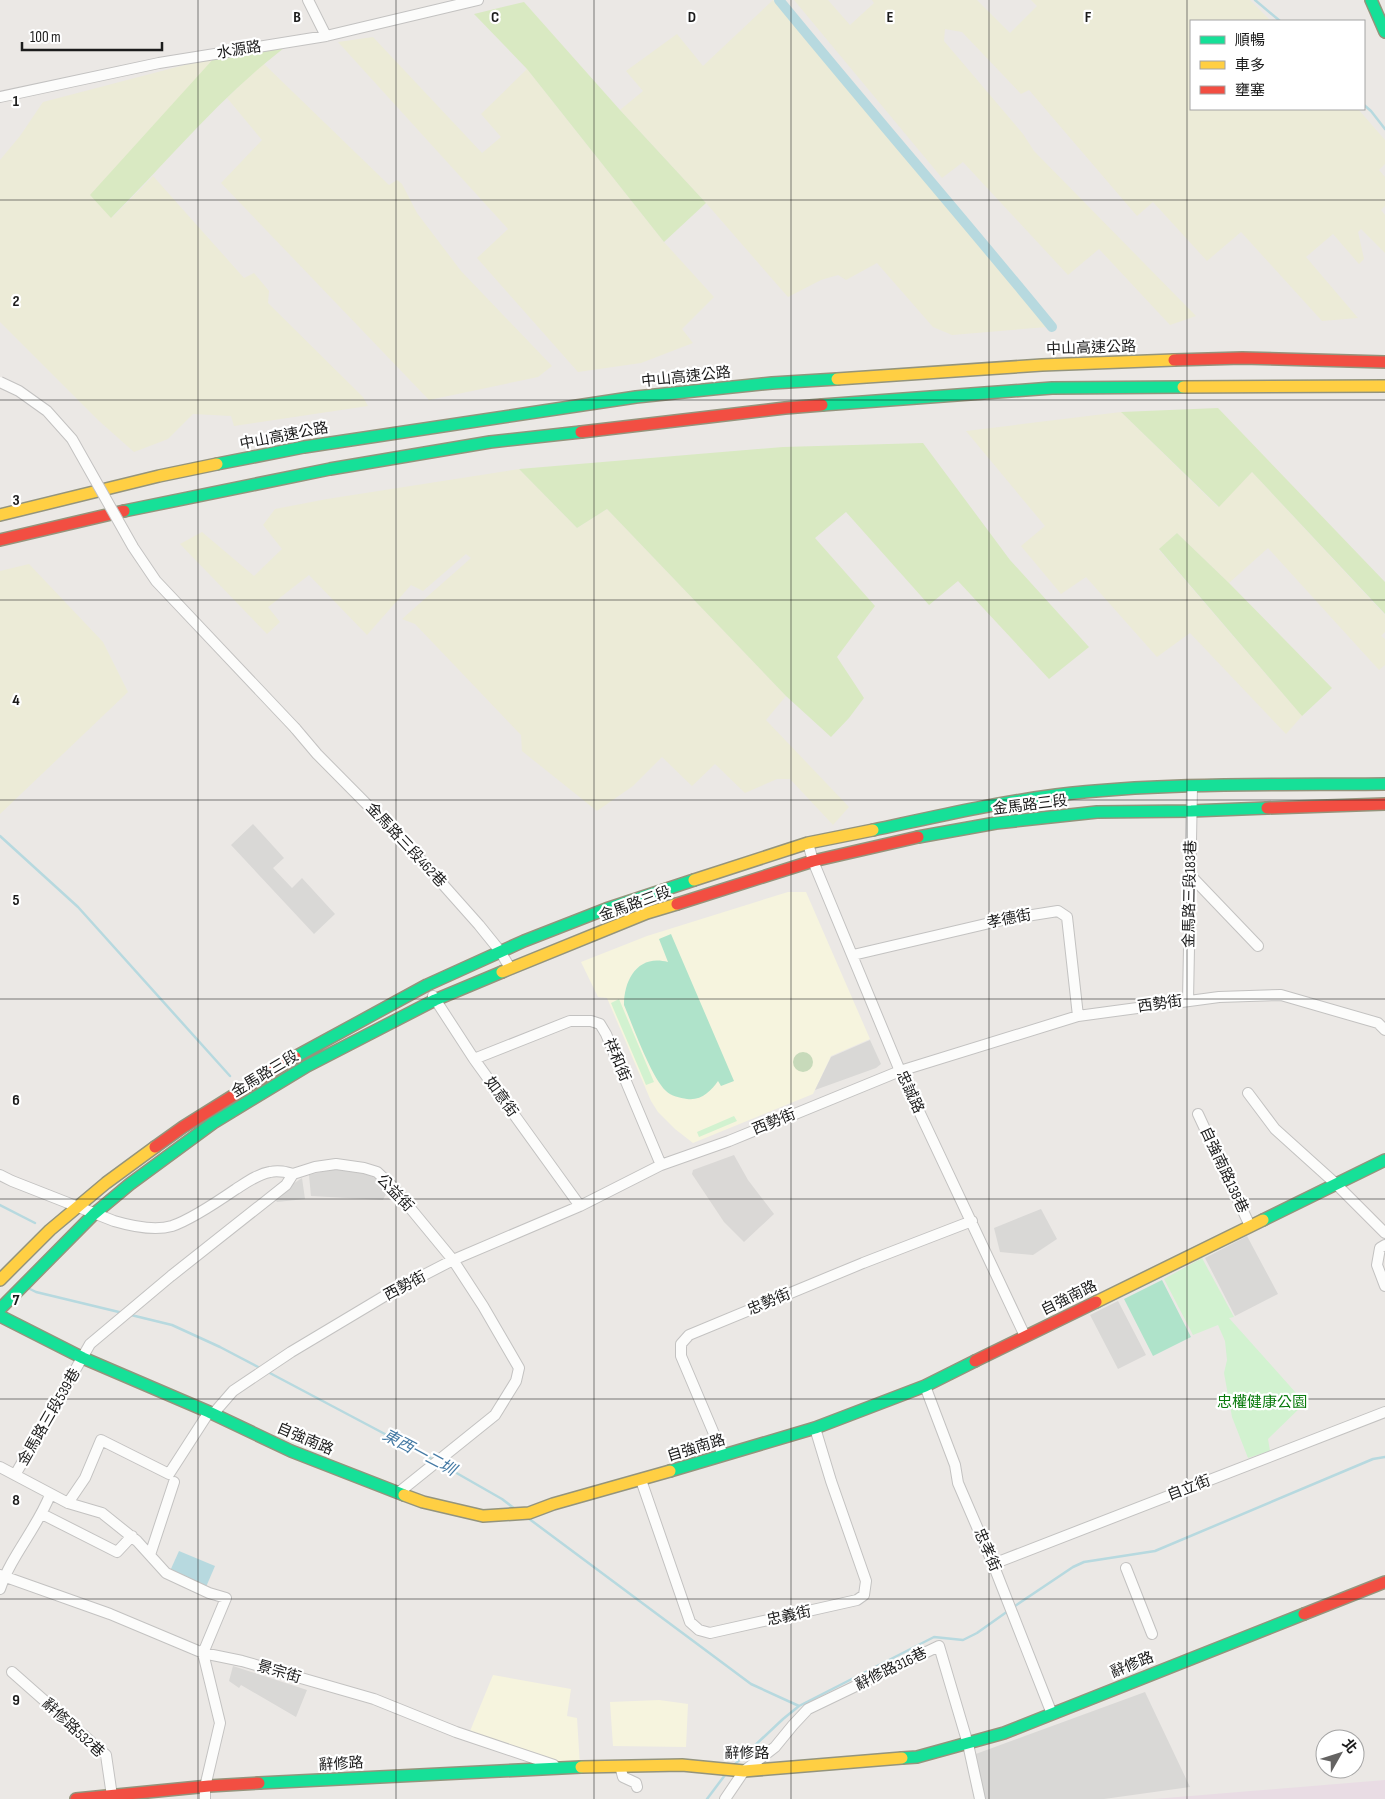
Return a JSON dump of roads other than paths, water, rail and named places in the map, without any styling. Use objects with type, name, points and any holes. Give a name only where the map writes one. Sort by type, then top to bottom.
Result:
[{"type":"main road","points":[[1371,0],[1385,32]]},
{"type":"main road","name":"中山高速公路","points":[[0,515],[158,476],[304,447],[636,397],[772,383],[1042,365],[1242,358],[1385,362]]},
{"type":"main road","points":[[0,540],[88,518],[155,504],[330,469],[490,442],[785,408],[1052,388],[1385,386]]},
{"type":"main road","name":"金馬路三段","points":[[0,1280],[78,1206],[106,1183],[183,1127],[305,1051],[427,985],[500,951],[615,906],[808,843],[992,805],[1056,795],[1150,787],[1385,784]]},
{"type":"main road","name":"金馬路三段","points":[[0,1309],[94,1214],[130,1184],[213,1123],[283,1080],[435,1000],[647,913],[813,861],[927,835],[996,823],[1097,812],[1191,811],[1385,804]]},
{"type":"main road","points":[[277,1069],[283,1080]]},
{"type":"main road","name":"自強南路","points":[[0,1316],[83,1358],[211,1413],[290,1451],[398,1493],[423,1502],[483,1516],[529,1513],[553,1504],[816,1428],[924,1386],[1385,1160]]},
{"type":"main road","name":"辭修路","points":[[76,1799],[205,1787],[559,1767],[682,1765],[735,1770],[917,1757],[1004,1734],[1385,1582]]},
{"type":"street","points":[[308,0],[326,36]]},
{"type":"street","name":"水源路","points":[[0,97],[160,63],[326,36],[478,0]]},
{"type":"street","name":"金馬路三段462巷","points":[[0,382],[19,391],[47,411],[72,439],[132,547],[156,581],[295,728],[317,754],[415,853],[480,925],[500,951],[510,968]]},
{"type":"street","name":"金馬路三段183巷","points":[[1188,1001],[1192,787]]},
{"type":"street","name":"忠誠路","points":[[808,843],[813,861],[854,955],[900,1071],[1025,1336]]},
{"type":"street","points":[[1190,875],[1258,946]]},
{"type":"street","name":"孝德街","points":[[854,955],[1007,918],[1058,911],[1067,917],[1078,1016]]},
{"type":"street","name":"如意街","points":[[427,985],[474,1059],[580,1206]]},
{"type":"street","name":"西勢街","points":[[150,1555],[171,1478],[211,1413],[233,1391],[291,1352],[393,1291],[453,1260],[580,1206],[662,1165],[729,1141],[900,1071],[1078,1016],[1243,995],[1281,995],[1378,1023],[1385,1030]]},
{"type":"street","name":"祥和街","points":[[474,1059],[570,1021],[591,1021],[600,1024],[662,1165]]},
{"type":"street","points":[[1248,1093],[1275,1129],[1336,1184],[1385,1233]]},
{"type":"street","name":"自強南路138巷","points":[[1198,1114],[1250,1226]]},
{"type":"street","name":"公益街","points":[[83,1358],[90,1344],[286,1184],[293,1174],[315,1167],[336,1164],[377,1172],[392,1186],[453,1260],[519,1368],[516,1382],[495,1415],[398,1493]]},
{"type":"street","points":[[0,1175],[94,1214],[128,1225],[154,1228],[172,1226],[220,1200],[254,1177],[270,1172],[282,1171],[293,1174]]},
{"type":"street","name":"忠勢街","points":[[723,1455],[681,1356],[680,1344],[690,1335],[863,1263],[972,1221]]},
{"type":"street","points":[[1385,1245],[1380,1248],[1377,1265],[1385,1286]]},
{"type":"street","name":"金馬路三段539巷","points":[[15,1475],[83,1358]]},
{"type":"street","name":"忠孝街","points":[[924,1386],[955,1466],[958,1483],[993,1564],[1052,1714]]},
{"type":"street","name":"自立街","points":[[993,1564],[1385,1412]]},
{"type":"street","name":"忠義街","points":[[641,1480],[690,1622],[699,1630],[710,1632],[857,1600],[864,1595],[866,1581],[830,1481],[816,1428]]},
{"type":"street","points":[[68,1503],[85,1478],[101,1440],[171,1478]]},
{"type":"street","name":"金馬路三段539巷","points":[[0,1467],[68,1503],[102,1513],[132,1536],[166,1573],[209,1593],[226,1598],[203,1654]]},
{"type":"street","points":[[0,1590],[2,1576],[42,1514],[50,1494]]},
{"type":"street","points":[[42,1514],[117,1552],[132,1536]]},
{"type":"street","points":[[1126,1568],[1152,1634]]},
{"type":"street","name":"景宗街","points":[[2,1576],[110,1614],[203,1654],[242,1661],[374,1700],[456,1732],[559,1767]]},
{"type":"street","name":"辭修路316巷","points":[[735,1770],[775,1747],[808,1709],[938,1646],[968,1744],[980,1799]]},
{"type":"street","points":[[203,1654],[220,1723],[205,1787],[205,1799]]},
{"type":"street","name":"辭修路532巷","points":[[12,1672],[106,1754],[119,1796]]},
{"type":"street","points":[[620,1766],[622,1777],[636,1784],[637,1787]]},
{"type":"street","points":[[725,1799],[735,1770]]},
{"type":"water","points":[[179,1551],[215,1566],[206,1587],[170,1571]]},
{"type":"waterway","points":[[779,0],[1052,327]]},
{"type":"waterway","points":[[1255,0],[1279,20]]},
{"type":"waterway","points":[[1365,106],[1385,129]]},
{"type":"waterway","points":[[0,836],[78,907],[230,1076]]},
{"type":"waterway","points":[[0,1205],[35,1223]]},
{"type":"waterway","name":"東西一二圳","points":[[30,1289],[123,1313]]},
{"type":"waterway","name":"東西一二圳","points":[[131,1315],[172,1325],[262,1369]]},
{"type":"waterway","name":"東西一二圳","points":[[266,1371],[434,1460]]},
{"type":"waterway","points":[[1012,1608],[1073,1567],[1084,1562],[1155,1551],[1373,1459],[1385,1457]]},
{"type":"waterway","name":"東西一二圳","points":[[439,1463],[502,1499],[515,1509]]},
{"type":"waterway","name":"東西一二圳","points":[[528,1518],[751,1684],[799,1706]]},
{"type":"waterway","points":[[734,1765],[799,1706],[934,1637],[963,1640],[977,1633],[1008,1611]]},
{"type":"waterway","points":[[707,1799],[725,1775]]},
{"type":"park label","name":"忠權健康公園","points":[[1262,1402]]}]
